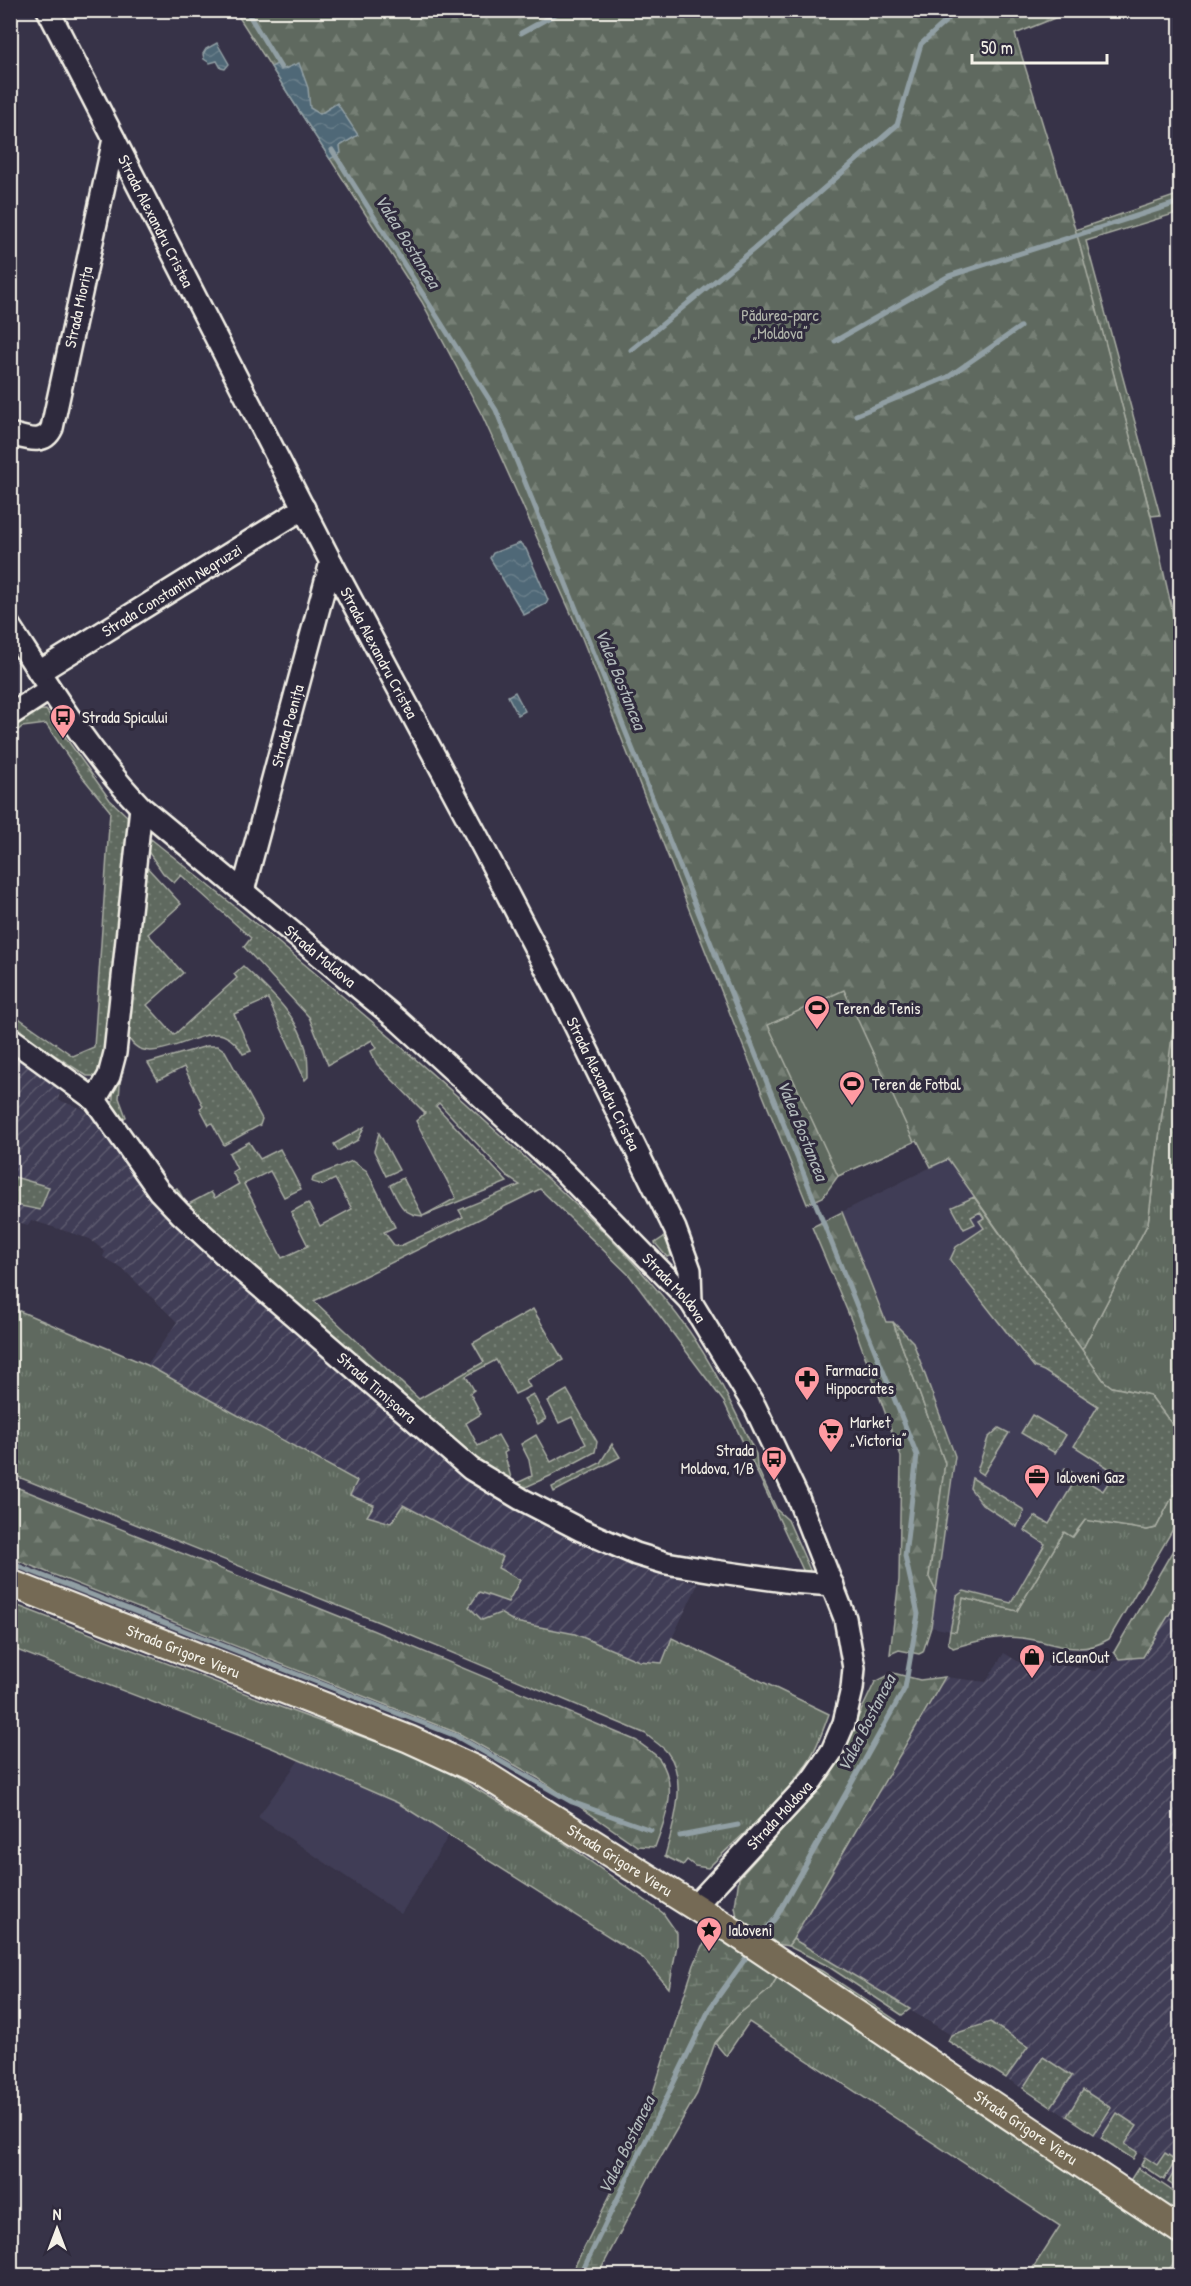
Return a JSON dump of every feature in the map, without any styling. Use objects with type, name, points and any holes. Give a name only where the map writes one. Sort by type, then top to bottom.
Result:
[{"type":"main road","name":"Strada Grigore Vieru","points":[[10,1583],[450,1756],[511,1790],[722,1924],[1180,2230]]},
{"type":"street","name":"Strada Alexandru Cristea","points":[[48,10],[331,562],[567,1009],[670,1220],[690,1270],[691,1302]]},
{"type":"street","name":"Strada Miorița","points":[[10,434],[38,440],[49,435],[52,428],[114,139]]},
{"type":"street","name":"Strada Constantin Negruzzi","points":[[45,680],[304,508]]},
{"type":"street","name":"Strada Poenița","points":[[243,891],[331,562]]},
{"type":"street","name":"Strada Moldova","points":[[10,627],[94,754],[141,807],[417,1037],[564,1172],[691,1302],[755,1407],[798,1498],[845,1618],[854,1668],[852,1689],[844,1723],[832,1751],[813,1779],[694,1907]]},
{"type":"street","points":[[10,715],[45,680]]},
{"type":"street","points":[[95,1100],[109,1076],[115,1053],[141,807]]},
{"type":"street","name":"Strada Timișoara","points":[[10,1038],[95,1100],[159,1191],[181,1214],[240,1269],[471,1469],[531,1504],[636,1554],[666,1563],[714,1571],[792,1582],[833,1585]]},
{"type":"shaded area","points":[[10,1045],[39,1063],[61,1089],[58,1100],[83,1109],[446,1459],[486,1491],[545,1523],[644,1569],[698,1584],[662,1663],[639,1661],[575,1634],[515,1622],[500,1613],[482,1620],[469,1607],[479,1592],[520,1581],[497,1568],[503,1558],[403,1505],[391,1524],[366,1516],[373,1506],[349,1496],[357,1481],[147,1365],[177,1322],[124,1270],[103,1257],[105,1252],[90,1239],[31,1220],[28,1225],[11,1220]]},
{"type":"shaded area","name":"Ialoveni Gaz","points":[[947,1159],[1094,1368],[1180,1435],[1180,1482],[1064,1532],[1017,1611],[963,1598],[956,1632],[931,1627],[936,1591],[929,1577],[945,1463],[842,1212]]},
{"type":"shaded area","points":[[1180,1597],[1180,2185],[1155,2168],[1157,2165],[1138,2152],[1133,2159],[948,2041],[951,2035],[793,1939],[945,1677],[986,1682],[1004,1653],[1027,1667],[1032,1660],[1095,1671],[1120,1659],[1142,1657]]},
{"type":"shaded area","points":[[299,1760],[398,1803],[449,1835],[401,1914],[258,1817]]},
{"type":"shaded area","points":[[1178,2258],[1180,2275],[1164,2276]]},
{"type":"green space","name":"Pădurea-parc „Moldova”","points":[[235,11],[1072,11],[1015,34],[1079,242],[1151,516],[1180,645],[1180,974],[1148,1223],[1082,1350],[948,1159],[931,1167],[917,1140],[838,1176],[823,1197],[807,1204],[582,638],[482,415],[422,302]]},
{"type":"green space","points":[[1180,194],[1180,212],[1086,241],[1160,515],[1151,516],[1075,230]]},
{"type":"green space","points":[[46,710],[110,800],[127,816],[128,826],[106,1068],[96,1076],[87,1076],[11,1027],[10,1012],[73,1056],[94,1047],[110,811],[80,774],[46,724],[22,727],[11,736],[11,722],[31,711]]},
{"type":"green space","points":[[151,839],[239,910],[455,1094],[573,1202],[646,1277],[689,1331],[717,1376],[756,1454],[757,1467],[777,1510],[788,1520],[810,1570],[804,1572],[724,1402],[630,1276],[540,1189],[314,1301],[419,1399],[484,1362],[473,1343],[533,1309],[563,1360],[526,1380],[530,1387],[515,1394],[496,1360],[466,1376],[474,1390],[470,1393],[481,1414],[466,1423],[478,1446],[498,1435],[507,1451],[504,1453],[513,1485],[532,1476],[529,1460],[521,1444],[536,1435],[551,1462],[586,1444],[572,1417],[559,1423],[548,1401],[567,1390],[597,1442],[595,1452],[517,1491],[490,1475],[258,1278],[171,1191],[177,1188],[187,1205],[211,1192],[215,1198],[239,1184],[232,1172],[237,1169],[229,1153],[249,1142],[260,1159],[280,1149],[301,1189],[284,1197],[270,1171],[244,1184],[282,1258],[308,1246],[291,1212],[308,1203],[320,1226],[352,1209],[335,1179],[323,1185],[312,1182],[316,1176],[352,1161],[367,1171],[395,1227],[384,1232],[394,1245],[400,1246],[463,1217],[459,1210],[520,1185],[509,1178],[439,1103],[436,1106],[507,1182],[423,1216],[456,1198],[416,1121],[425,1113],[377,1064],[371,1051],[377,1048],[372,1040],[328,1065],[309,1017],[244,947],[251,938],[181,875],[174,883],[163,873],[147,850]]},
{"type":"green space","points":[[143,863],[181,904],[148,934],[183,973],[147,1005],[174,1035],[237,978],[234,974],[243,966],[280,1003],[296,1025],[307,1052],[308,1077],[305,1080],[268,999],[234,1014],[251,1051],[243,1054],[229,1038],[213,1034],[157,1051],[144,1050],[133,1044],[126,1031]]},
{"type":"green space","points":[[1180,974],[1180,1435],[1150,1395],[1112,1387],[1104,1381],[1082,1350],[1148,1223]]},
{"type":"green space","name":"Teren de Fotbal","points":[[844,990],[914,1142],[838,1176],[768,1025]]},
{"type":"green space","points":[[207,1046],[218,1046],[225,1051],[262,1119],[260,1125],[224,1145],[212,1123],[209,1125],[200,1108],[203,1106],[184,1067],[158,1080],[148,1063]]},
{"type":"green space","points":[[121,1073],[119,1098],[126,1117],[120,1120],[112,1108],[115,1075]]},
{"type":"green space","points":[[364,1127],[358,1140],[338,1151],[334,1144]]},
{"type":"green space","points":[[379,1133],[399,1170],[386,1176],[374,1151]]},
{"type":"green space","points":[[11,1176],[49,1187],[40,1210],[11,1204]]},
{"type":"green space","points":[[403,1178],[423,1216],[405,1210],[390,1185]]},
{"type":"green space","points":[[974,1197],[1104,1381],[1112,1387],[1150,1395],[1180,1435],[1180,1482],[1156,1528],[1147,1530],[1085,1520],[1072,1537],[1064,1532],[1017,1611],[963,1598],[956,1632],[950,1631],[957,1596],[964,1591],[1011,1603],[1045,1544],[1024,1530],[1035,1516],[1049,1524],[1075,1481],[1062,1473],[1065,1468],[1103,1491],[1110,1480],[1116,1483],[1121,1476],[1074,1446],[1098,1406],[1034,1367],[950,1260],[956,1247],[984,1228],[979,1221],[984,1218],[980,1212],[971,1217],[975,1224],[964,1229],[952,1207]]},
{"type":"green space","points":[[842,1212],[886,1322],[893,1322],[945,1463],[929,1576],[936,1591],[931,1627],[923,1652],[919,1654],[899,1650],[890,1654],[899,1580],[901,1457],[857,1334],[812,1227]]},
{"type":"green space","points":[[667,1235],[674,1254],[667,1257],[655,1243]]},
{"type":"green space","points":[[10,1307],[147,1365],[357,1481],[350,1495],[374,1505],[367,1516],[391,1523],[403,1505],[503,1557],[498,1568],[520,1580],[508,1602],[479,1592],[469,1607],[482,1620],[500,1613],[515,1622],[575,1634],[639,1661],[662,1663],[672,1638],[829,1714],[812,1755],[800,1774],[776,1802],[708,1868],[695,1866],[687,1860],[683,1865],[665,1856],[675,1817],[677,1776],[674,1763],[667,1752],[646,1734],[381,1623],[11,1474]]},
{"type":"green space","points":[[893,1322],[913,1342],[955,1456],[936,1591],[929,1577],[945,1463]]},
{"type":"green space","points":[[533,1394],[546,1419],[538,1424],[524,1399]]},
{"type":"green space","points":[[1032,1415],[1066,1435],[1055,1453],[1021,1433]]},
{"type":"green space","points":[[999,1428],[1009,1433],[983,1475],[977,1471],[988,1438]]},
{"type":"green space","points":[[612,1444],[620,1457],[554,1492],[552,1487],[600,1463]]},
{"type":"green space","points":[[972,1478],[1024,1510],[1017,1527],[982,1504],[970,1488]]},
{"type":"green space","points":[[1180,1482],[1180,1517],[1109,1639],[1097,1645],[1076,1648],[1013,1637],[987,1639],[953,1648],[948,1643],[950,1631],[956,1631],[963,1598],[1017,1611],[1064,1532],[1073,1537],[1085,1520],[1147,1530],[1156,1528]]},
{"type":"green space","points":[[11,1485],[341,1617],[637,1741],[660,1760],[669,1781],[666,1815],[655,1847],[637,1846],[538,1778],[460,1734],[11,1558]]},
{"type":"green space","points":[[1180,1538],[1180,1597],[1143,1657],[1119,1659],[1114,1652]]},
{"type":"green space","points":[[13,1604],[283,1708],[410,1754],[455,1776],[557,1838],[663,1913],[677,1933],[669,1988],[643,1958],[398,1803],[272,1748],[14,1649],[10,1626]]},
{"type":"green space","points":[[893,1673],[920,1680],[945,1677],[793,1939],[788,1946],[777,1944],[737,1917],[735,1907],[739,1878],[813,1796],[836,1763],[875,1682]]},
{"type":"green space","points":[[709,1939],[727,1940],[779,1974],[770,1989],[739,2014],[715,2043],[697,2094],[649,2177],[598,2275],[570,2276],[638,2139],[694,1965],[702,1946]]},
{"type":"green space","points":[[793,1939],[910,2009],[902,2015],[826,1965],[788,1946]]},
{"type":"green space","points":[[777,1950],[822,1971],[897,2021],[893,2027]]},
{"type":"green space","points":[[779,1974],[1163,2228],[1180,2243],[1180,2256],[1164,2275],[1040,2275],[1033,2268],[1060,2226],[749,2022],[726,2056],[715,2043],[739,2014],[770,1989]]},
{"type":"green space","points":[[990,2022],[1028,2047],[1006,2078],[948,2041],[951,2035]]},
{"type":"green space","points":[[1043,2057],[1072,2076],[1051,2107],[1023,2088]]},
{"type":"green space","points":[[1083,2090],[1111,2108],[1094,2134],[1067,2116]]},
{"type":"green space","points":[[1117,2113],[1137,2126],[1125,2144],[1137,2152],[1133,2159],[1101,2138]]},
{"type":"green space","points":[[1165,2153],[1176,2160],[1164,2180],[1141,2165],[1145,2157],[1157,2165]]},
{"type":"green space","points":[[1180,2163],[1180,2190],[1168,2182]]},
{"type":"green space","points":[[1138,2168],[1180,2196],[1180,2216],[1129,2182]]},
{"type":"water","points":[[217,43],[229,64],[225,69],[221,68],[217,61],[210,63],[204,59],[203,54],[206,49]]},
{"type":"water","points":[[279,63],[284,69],[299,63],[308,88],[310,108],[320,114],[337,103],[358,135],[340,146],[341,153],[330,159],[271,67]]},
{"type":"water","points":[[520,543],[526,549],[548,600],[546,604],[524,615],[490,558],[493,553]]},
{"type":"water","points":[[515,692],[525,711],[518,715],[508,696]]},
{"type":"waterway","name":"Valea Bostancea","points":[[246,10],[281,68]]},
{"type":"waterway","points":[[521,33],[563,10]]},
{"type":"waterway","points":[[631,350],[754,249],[897,125],[921,44],[958,10]]},
{"type":"waterway","name":"Valea Bostancea","points":[[332,150],[496,410],[917,1455],[905,1556],[918,1614],[905,1688],[777,1916],[759,1939]]},
{"type":"waterway","points":[[835,341],[949,276],[1180,202]]},
{"type":"waterway","points":[[856,415],[948,377],[1020,327]]},
{"type":"waterway","points":[[1173,1192],[1180,1198]]},
{"type":"waterway","points":[[10,1563],[456,1736],[572,1802],[651,1830]]},
{"type":"waterway","points":[[680,1836],[738,1825]]},
{"type":"waterway","name":"Valea Bostancea","points":[[580,2276],[710,2008],[750,1952]]},
{"type":"place","name":"Strada Spicului","points":[[63,740]]},
{"type":"place","name":"Teren de Tenis","points":[[817,1031]]},
{"type":"place","name":"Teren de Fotbal","points":[[852,1107]]},
{"type":"place","name":"Farmacia Hippocrates","points":[[807,1402]]},
{"type":"place","name":"Market „Victoria”","points":[[831,1454]]},
{"type":"place","name":"Strada Moldova, 1/B","points":[[774,1482]]},
{"type":"place","name":"Ialoveni Gaz","points":[[1037,1500]]},
{"type":"place","name":"iCleanOut","points":[[1032,1680]]},
{"type":"place","name":"Ialoveni","points":[[709,1953]]}]
